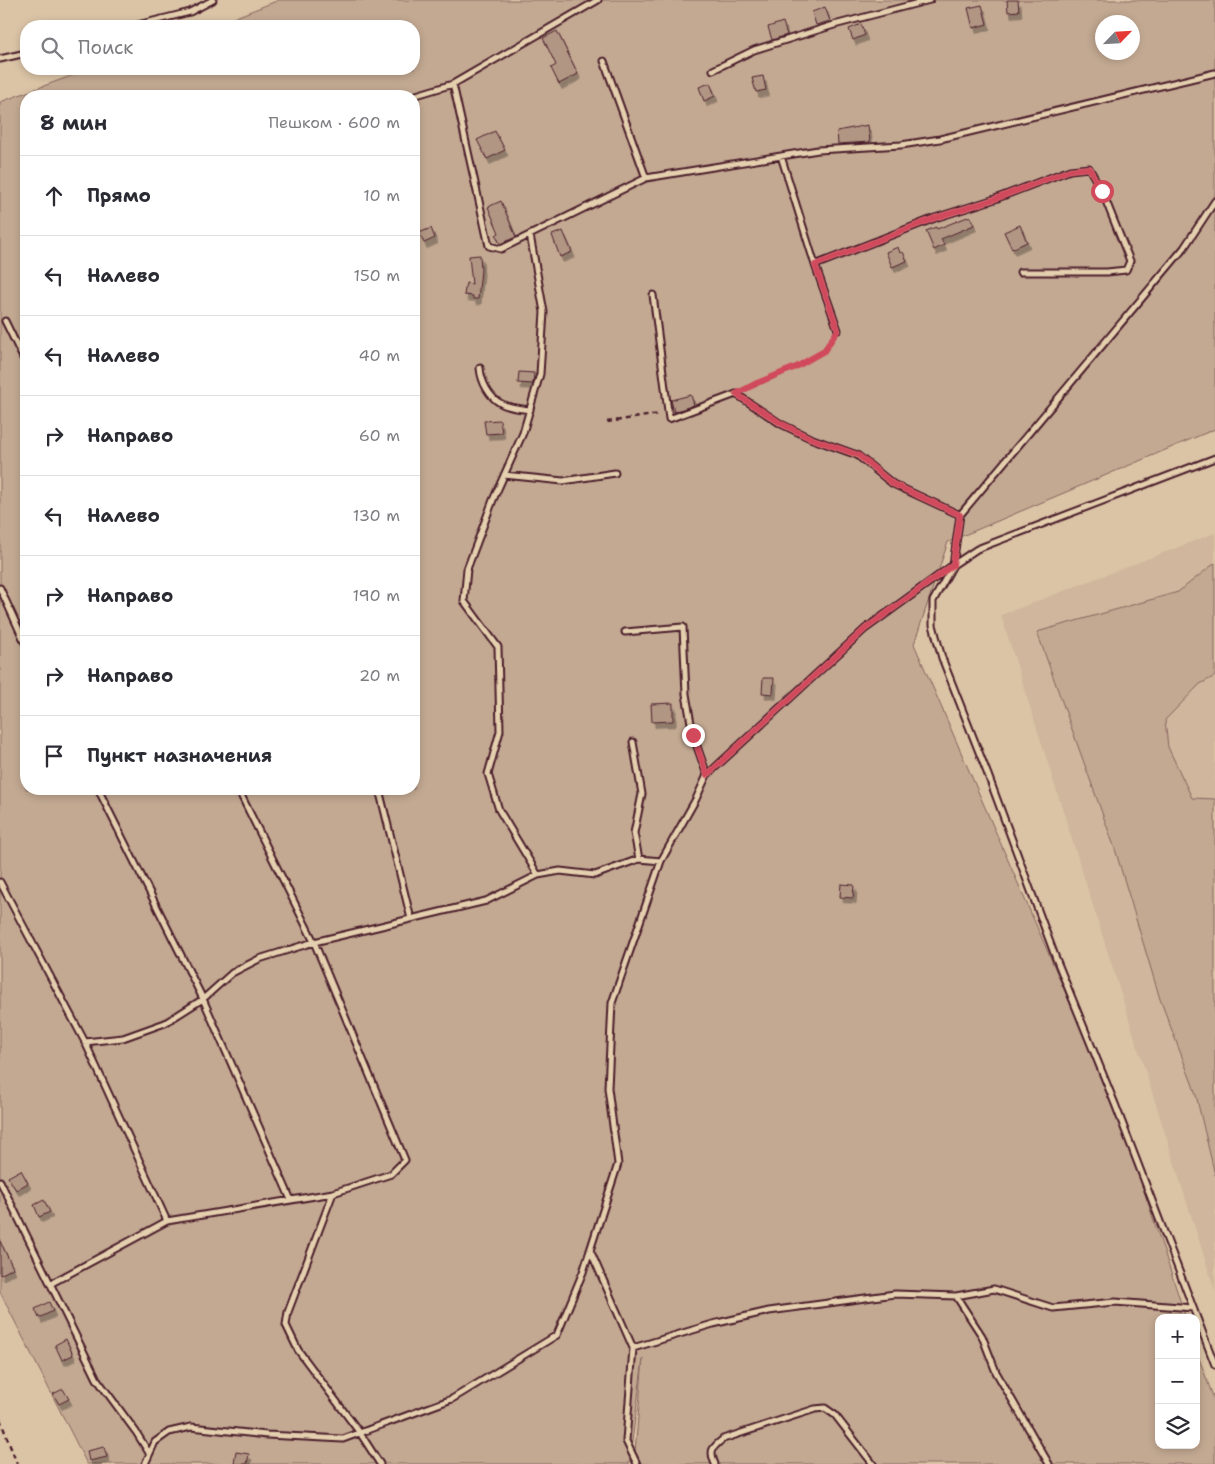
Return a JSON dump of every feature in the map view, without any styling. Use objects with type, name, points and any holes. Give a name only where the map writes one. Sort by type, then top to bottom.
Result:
[{"type":"lane","points":[[157,20],[190,12],[213,0]]},
{"type":"lane","points":[[420,94],[452,84],[598,0]]},
{"type":"lane","points":[[713,70],[754,50],[834,25],[930,0]]},
{"type":"lane","points":[[0,59],[20,54]]},
{"type":"lane","points":[[604,61],[646,178]]},
{"type":"lane","points":[[452,84],[489,246],[501,249],[646,178],[818,150],[901,145],[940,139],[1215,73]]},
{"type":"lane","points":[[781,156],[815,265],[838,330]]},
{"type":"lane","points":[[815,265],[935,218],[995,199],[1070,170],[1089,168],[1102,191],[1130,261],[1126,270],[1107,272],[1020,272]]},
{"type":"lane","points":[[1215,201],[1184,248],[960,515],[953,565],[933,600],[933,625],[942,658],[988,775],[1055,956],[1115,1104],[1215,1365]]},
{"type":"lane","points":[[530,235],[544,312],[540,374],[524,433],[493,500],[467,569],[464,601],[498,647],[500,731],[488,774],[499,810],[538,875]]},
{"type":"lane","points":[[653,295],[669,418],[736,394],[782,424],[810,438],[858,455],[893,484],[960,515]]},
{"type":"lane","points":[[5,321],[20,352]]},
{"type":"lane","points":[[480,368],[480,375],[489,393],[502,405],[530,410]]},
{"type":"lane","points":[[145,1464],[155,1442],[168,1432],[191,1427],[343,1439],[452,1399],[557,1335],[583,1272],[618,1164],[608,1088],[612,1002],[661,861],[696,799],[707,775],[865,629],[977,549],[1215,458]]},
{"type":"lane","points":[[504,475],[563,481],[615,473]]},
{"type":"lane","points":[[0,588],[20,632]]},
{"type":"lane","points":[[624,632],[683,628],[686,694],[693,735],[707,775]]},
{"type":"lane","points":[[633,742],[642,794],[634,833],[638,859]]},
{"type":"lane","points":[[101,795],[203,999],[291,1200]]},
{"type":"lane","points":[[50,1284],[167,1221],[333,1193],[391,1174],[405,1160],[314,942],[241,795]]},
{"type":"lane","points":[[380,795],[411,919]]},
{"type":"lane","points":[[85,1042],[123,1038],[165,1023],[203,999],[232,973],[259,959],[314,942],[486,901],[538,875],[560,871],[595,875],[638,859],[661,861]]},
{"type":"lane","points":[[0,882],[85,1042],[167,1221]]},
{"type":"lane","points":[[0,1181],[97,1379],[149,1453]]},
{"type":"lane","points":[[333,1193],[288,1312],[286,1325],[298,1350],[360,1433],[380,1464]]},
{"type":"lane","points":[[590,1249],[633,1348],[626,1441],[637,1464]]},
{"type":"lane","points":[[633,1348],[713,1324],[769,1311],[896,1294],[956,1296],[994,1289],[1053,1308],[1114,1302],[1193,1308]]},
{"type":"lane","points":[[956,1296],[982,1336],[996,1372],[1049,1464]]},
{"type":"lane","points":[[715,1464],[711,1455],[713,1447],[723,1439],[815,1409],[825,1408],[835,1415],[873,1464]]},
{"type":"path","points":[[736,394],[796,367],[824,351],[838,330]]},
{"type":"path","points":[[607,422],[668,413]]},
{"type":"path","points":[[0,1419],[17,1464]]},
{"type":"shaded area","points":[[279,0],[1215,0],[1215,429],[948,542],[914,644],[1120,1118],[1185,1314],[1155,1314],[1155,1449],[1200,1449],[1200,1361],[1215,1402],[1215,1464],[634,1464],[643,1359],[629,1464],[87,1464],[0,1292],[0,102],[20,95],[20,795],[420,795],[420,90],[33,90],[74,75],[420,75],[420,20],[228,20]]},
{"type":"shaded area","points":[[1215,533],[1215,1291],[1001,615]]},
{"type":"shaded area","points":[[1215,563],[1215,676],[1200,684],[1165,720],[1168,747],[1192,798],[1215,799],[1215,1175],[1195,1091],[1160,999],[1115,849],[1037,632],[1178,592]]},
{"type":"building","points":[[1007,0],[1018,0],[1019,11],[1008,12]]},
{"type":"building","points":[[982,5],[987,24],[973,28],[968,8]]},
{"type":"building","points":[[825,7],[830,21],[816,25],[812,12]]},
{"type":"building","points":[[783,22],[787,35],[772,40],[768,27]]},
{"type":"building","points":[[861,24],[865,35],[853,40],[849,29]]},
{"type":"building","points":[[557,31],[578,74],[559,84],[551,68],[556,65],[543,38]]},
{"type":"building","points":[[763,76],[766,90],[756,92],[752,78]]},
{"type":"building","points":[[710,83],[715,96],[704,101],[699,87]]},
{"type":"building","points":[[868,125],[870,142],[838,144],[837,131]]},
{"type":"building","points":[[495,131],[505,150],[487,159],[477,140]]},
{"type":"building","points":[[501,201],[516,237],[500,244],[496,235],[499,233],[488,207]]},
{"type":"building","points":[[970,216],[974,225],[941,239],[944,245],[934,250],[926,231],[936,227],[937,229]]},
{"type":"building","points":[[1020,225],[1027,242],[1012,249],[1004,232]]},
{"type":"building","points":[[431,228],[435,238],[424,243],[420,233]]},
{"type":"building","points":[[563,231],[572,252],[560,257],[552,235]]},
{"type":"building","points":[[898,247],[900,253],[903,252],[907,261],[892,267],[886,252]]},
{"type":"building","points":[[480,255],[481,270],[478,299],[473,299],[473,296],[464,295],[466,283],[472,284],[469,256]]},
{"type":"building","points":[[519,372],[534,373],[533,384],[518,383]]},
{"type":"building","points":[[691,395],[694,405],[674,412],[671,400]]},
{"type":"building","points":[[500,420],[502,433],[486,434],[484,421]]},
{"type":"building","points":[[763,678],[774,678],[773,694],[762,693]]},
{"type":"building","points":[[673,703],[673,721],[652,722],[651,704]]},
{"type":"building","points":[[841,884],[854,885],[853,898],[840,897]]},
{"type":"building","points":[[21,1170],[28,1183],[16,1190],[8,1177]]},
{"type":"building","points":[[44,1200],[50,1212],[39,1217],[34,1205]]},
{"type":"building","points":[[0,1241],[13,1268],[0,1275]]},
{"type":"building","points":[[49,1302],[53,1311],[39,1318],[35,1309]]},
{"type":"building","points":[[66,1339],[73,1355],[62,1360],[55,1345]]},
{"type":"building","points":[[63,1389],[69,1399],[59,1404],[53,1394]]},
{"type":"building","points":[[104,1447],[107,1457],[89,1461],[87,1451]]},
{"type":"building","points":[[236,1452],[249,1454],[247,1464],[234,1464]]},
{"type":"route","points":[[693,735],[707,775],[865,629],[953,565],[960,515],[893,484],[858,455],[810,438],[782,424],[736,394],[796,367],[824,351],[838,330],[815,265],[935,218],[995,199],[1070,170],[1089,168],[1102,191]]}]
